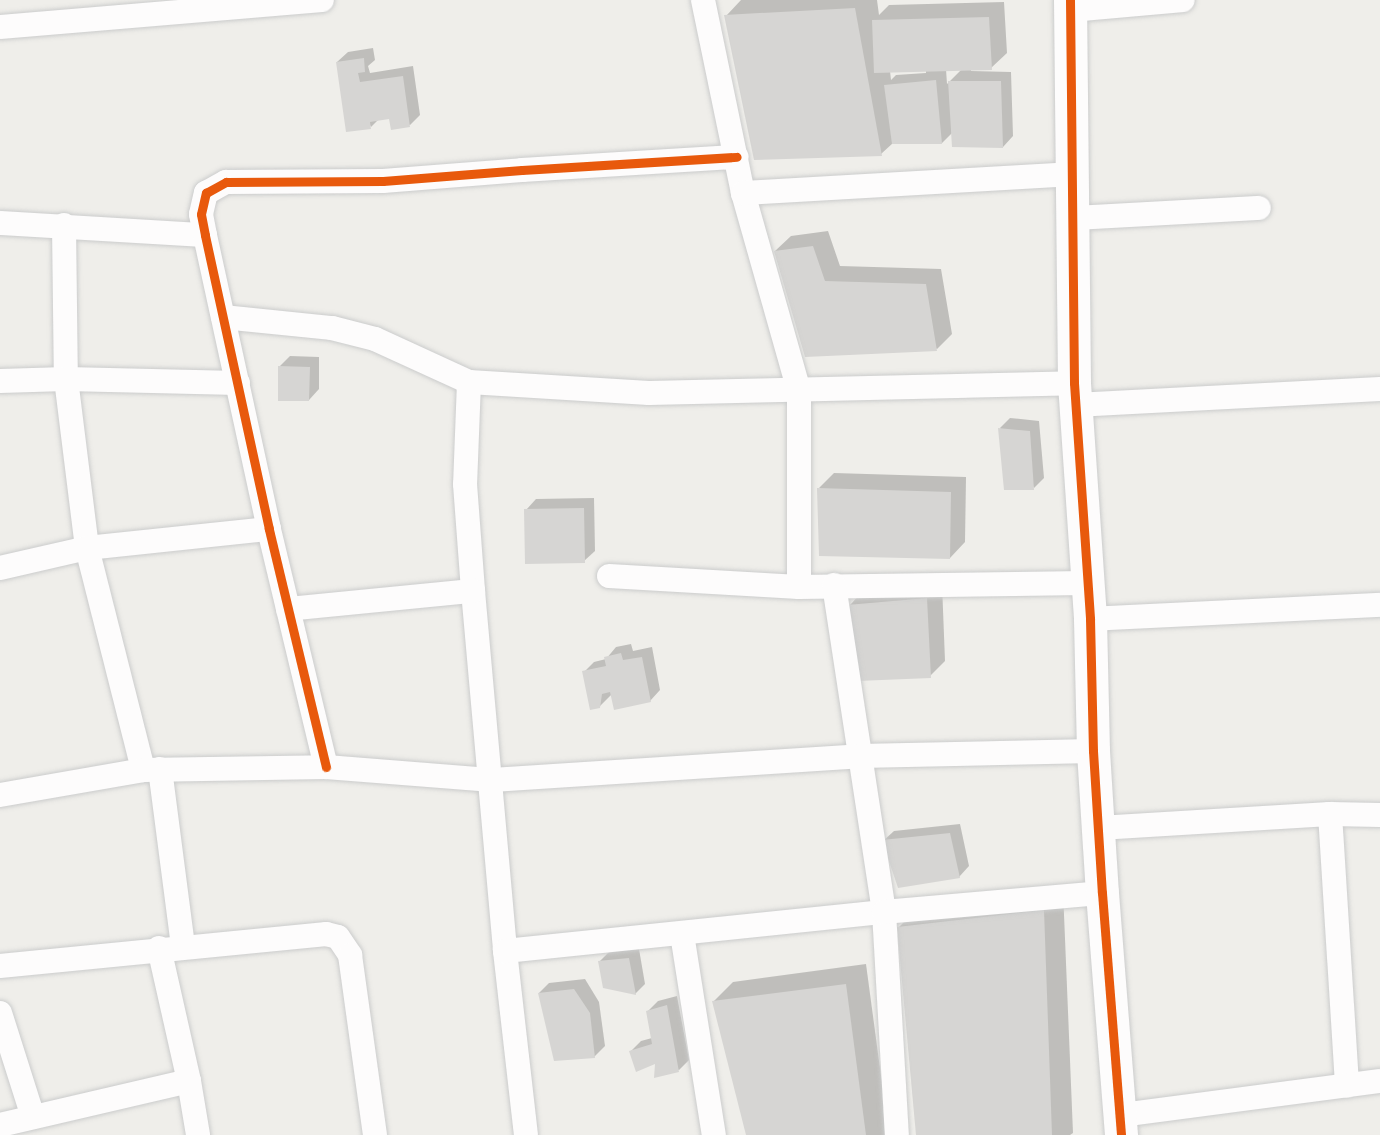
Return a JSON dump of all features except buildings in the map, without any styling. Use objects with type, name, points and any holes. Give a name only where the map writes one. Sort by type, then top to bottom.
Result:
[{"type":"street","points":[[0,27],[322,0]]},
{"type":"street","points":[[703,0],[744,194],[799,391],[799,587]]},
{"type":"street","points":[[1183,0],[1070,5],[1070,174],[1073,218],[1075,394],[1090,619],[1093,751],[1121,1125],[1380,1080]]},
{"type":"street","points":[[327,767],[269,529],[205,235],[202,203],[206,193],[226,182],[383,181],[737,157]]},
{"type":"street","points":[[744,194],[1070,174]]},
{"type":"street","points":[[1073,218],[1259,208]]},
{"type":"street","points":[[0,223],[205,235]]},
{"type":"street","points":[[64,225],[66,379],[87,548],[152,769],[171,947],[198,1135]]},
{"type":"street","points":[[223,317],[332,328],[375,339],[469,382],[616,393],[799,391],[1075,394],[1380,389]]},
{"type":"street","points":[[0,381],[66,379],[238,383]]},
{"type":"street","points":[[469,382],[465,484],[473,591],[492,780],[505,951],[526,1135]]},
{"type":"street","points":[[0,568],[87,548],[269,529]]},
{"type":"street","points":[[609,576],[799,587],[1086,584]]},
{"type":"street","points":[[834,585],[884,912],[897,1135]]},
{"type":"street","points":[[288,609],[473,591]]},
{"type":"street","points":[[1090,619],[1380,605]]},
{"type":"street","points":[[0,795],[152,769],[327,767],[492,780],[859,756],[1093,751]]},
{"type":"street","points":[[1099,828],[1330,814],[1380,815]]},
{"type":"street","points":[[1330,814],[1347,1085]]},
{"type":"street","points":[[505,951],[884,912],[1102,893]]},
{"type":"street","points":[[0,966],[171,947],[326,934],[338,937],[345,943],[350,955],[375,1135]]},
{"type":"street","points":[[682,934],[714,1135]]},
{"type":"street","points":[[0,1013],[33,1117]]},
{"type":"street","points":[[0,1125],[189,1080]]},
{"type":"cycle path","points":[[1070,0],[1074,383],[1090,619],[1093,751],[1121,1135]]},
{"type":"cycle path","points":[[326,767],[269,529],[205,235],[201,214],[206,193],[226,182],[383,181],[737,157]]}]
